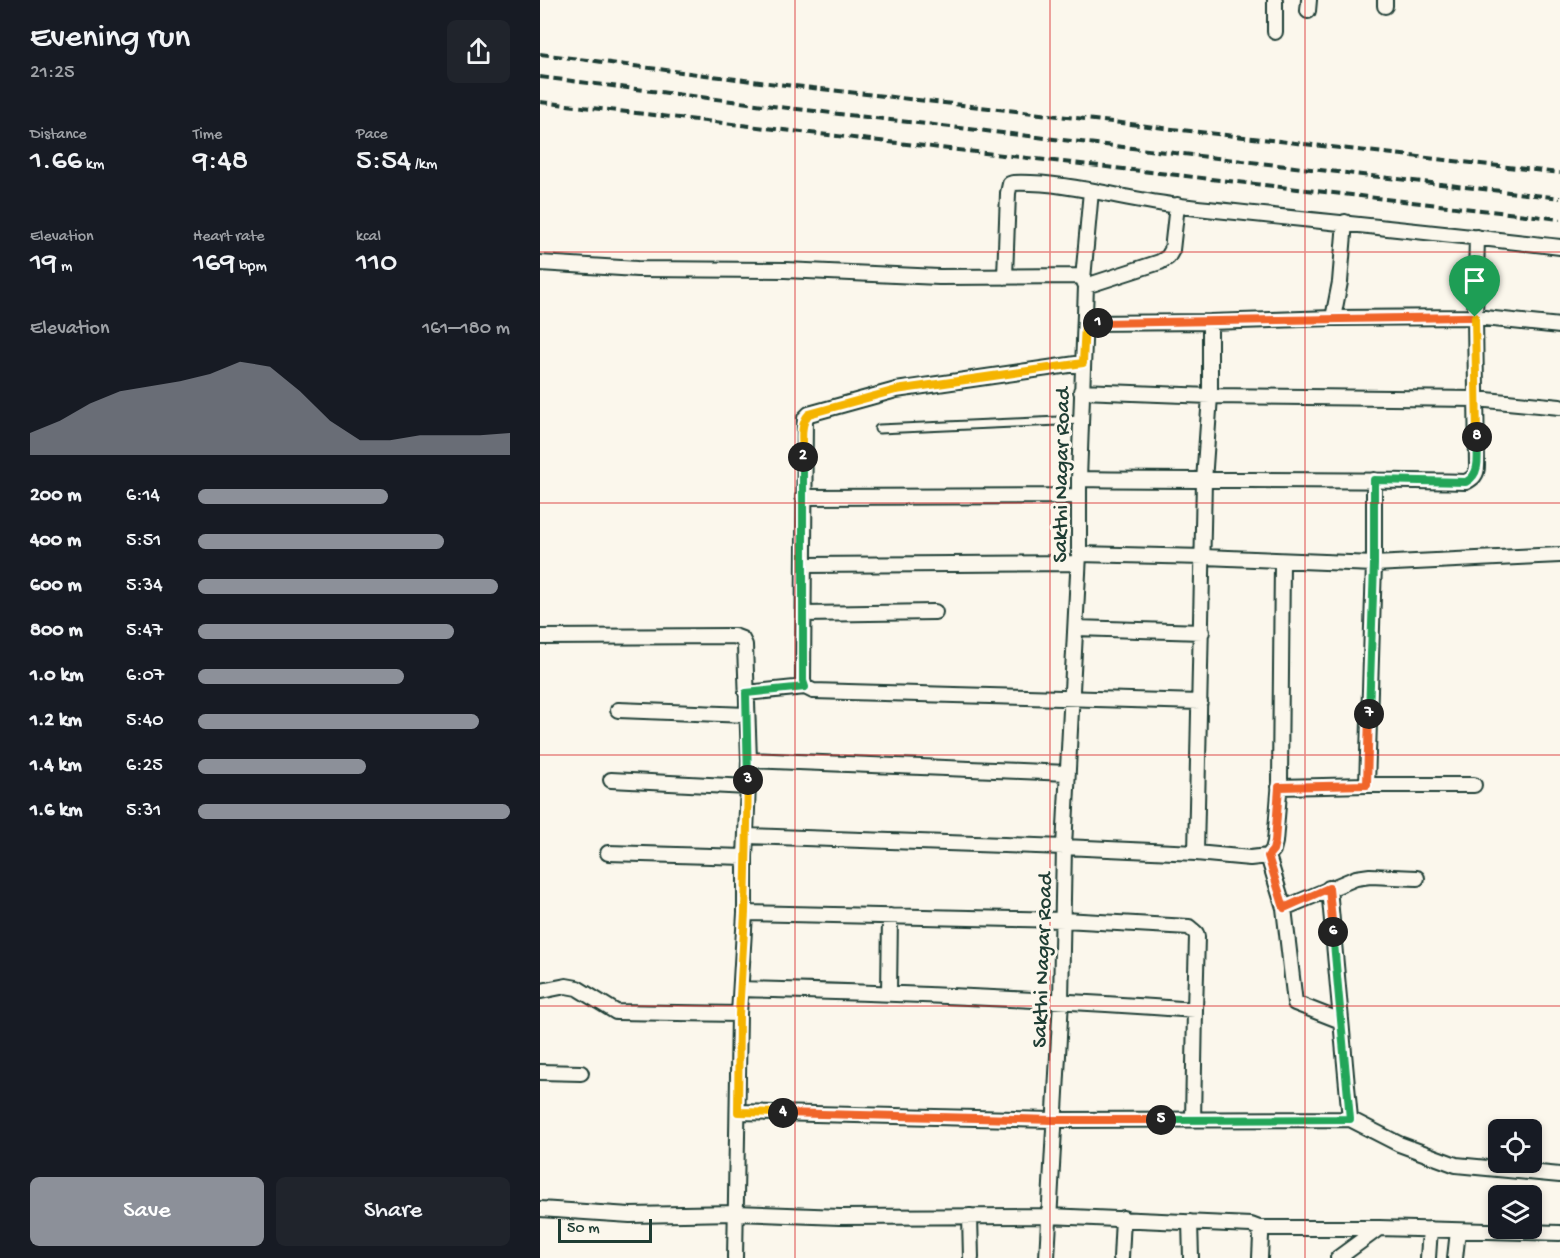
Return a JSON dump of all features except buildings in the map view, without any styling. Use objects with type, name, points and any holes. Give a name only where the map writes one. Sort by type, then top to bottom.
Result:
[{"type":"street","points":[[1275,0],[1275,32]]},
{"type":"street","points":[[1005,277],[1008,193],[1010,184],[1022,182],[1177,205],[1560,247]]},
{"type":"street","name":"Sakthi Nagar Road","points":[[1047,1258],[1061,1000],[1064,847],[1079,559],[1081,391],[1091,191]]},
{"type":"street","points":[[540,263],[637,269],[785,270],[939,277],[1078,276],[1085,282],[1160,262],[1168,257],[1172,250],[1177,205]]},
{"type":"street","points":[[1333,318],[1340,282],[1345,222]]},
{"type":"street","points":[[1079,479],[1466,482],[1471,479],[1477,471],[1475,317],[1477,237]]},
{"type":"street","points":[[1085,323],[1475,317],[1560,326]]},
{"type":"street","points":[[1196,853],[1204,481],[1210,396],[1210,322]]},
{"type":"street","points":[[805,687],[803,681],[803,424],[805,418],[809,414],[896,390],[1083,363]]},
{"type":"street","points":[[1081,391],[1210,396],[1476,399],[1560,407]]},
{"type":"street","points":[[1367,785],[1374,564],[1374,480]]},
{"type":"street","points":[[803,497],[1078,496]]},
{"type":"street","points":[[804,565],[1204,557],[1374,564],[1560,555]]},
{"type":"street","points":[[746,836],[1064,847],[1196,853],[1250,858],[1268,856],[1275,842],[1279,787],[1282,561]]},
{"type":"street","points":[[804,614],[935,612]]},
{"type":"street","points":[[1076,628],[1202,632]]},
{"type":"street","points":[[540,637],[734,636],[742,639],[745,645],[749,759],[745,913],[739,1014],[735,1258]]},
{"type":"street","points":[[746,693],[805,687],[813,692],[1200,702]]},
{"type":"street","points":[[618,710],[747,715]]},
{"type":"street","points":[[749,759],[1068,773]]},
{"type":"street","points":[[611,780],[748,787]]},
{"type":"street","points":[[1279,787],[1474,785]]},
{"type":"street","points":[[608,853],[745,857]]},
{"type":"street","points":[[1268,856],[1284,908],[1295,1003],[1341,1021]]},
{"type":"street","points":[[1284,908],[1356,878],[1370,876],[1417,878]]},
{"type":"street","points":[[1329,888],[1350,1119]]},
{"type":"street","points":[[745,913],[1064,920],[1180,927],[1194,930],[1197,937],[1192,1120]]},
{"type":"street","points":[[889,993],[890,916]]},
{"type":"street","points":[[540,983],[540,991],[566,987],[577,988],[616,1012],[739,1014]]},
{"type":"street","points":[[741,989],[1061,1000],[1195,1010]]},
{"type":"street","points":[[540,1072],[581,1073]]},
{"type":"street","points":[[738,1112],[1053,1120],[1350,1119],[1399,1144],[1456,1165],[1560,1176]]},
{"type":"street","points":[[540,1209],[630,1215],[736,1213],[840,1217],[1048,1216],[1251,1225],[1258,1228],[1379,1228],[1560,1233]]},
{"type":"street","points":[[970,1216],[971,1258]]},
{"type":"street","points":[[1121,1258],[1123,1218]]},
{"type":"street","points":[[1190,1222],[1191,1258]]},
{"type":"street","points":[[1258,1228],[1261,1236],[1260,1258]]},
{"type":"street","points":[[1338,1258],[1379,1228]]},
{"type":"street","points":[[1428,1258],[1430,1229]]},
{"type":"street","points":[[1455,1258],[1458,1231]]},
{"type":"lane","points":[[879,429],[1081,420]]},
{"type":"railway","points":[[540,54],[760,82],[1560,173]]},
{"type":"railway","points":[[540,77],[1560,198]]},
{"type":"railway","points":[[540,102],[1560,219]]},
{"type":"route","points":[[1475,317],[1477,471],[1475,475],[1466,482],[1374,480],[1374,564],[1367,785],[1279,787],[1275,842],[1268,856],[1284,908],[1329,888],[1350,1119],[1053,1120],[738,1112],[739,1014],[745,913],[749,759],[746,693],[805,687],[803,681],[803,424],[805,418],[809,414],[896,390],[1083,363],[1085,323],[1475,317]]}]
